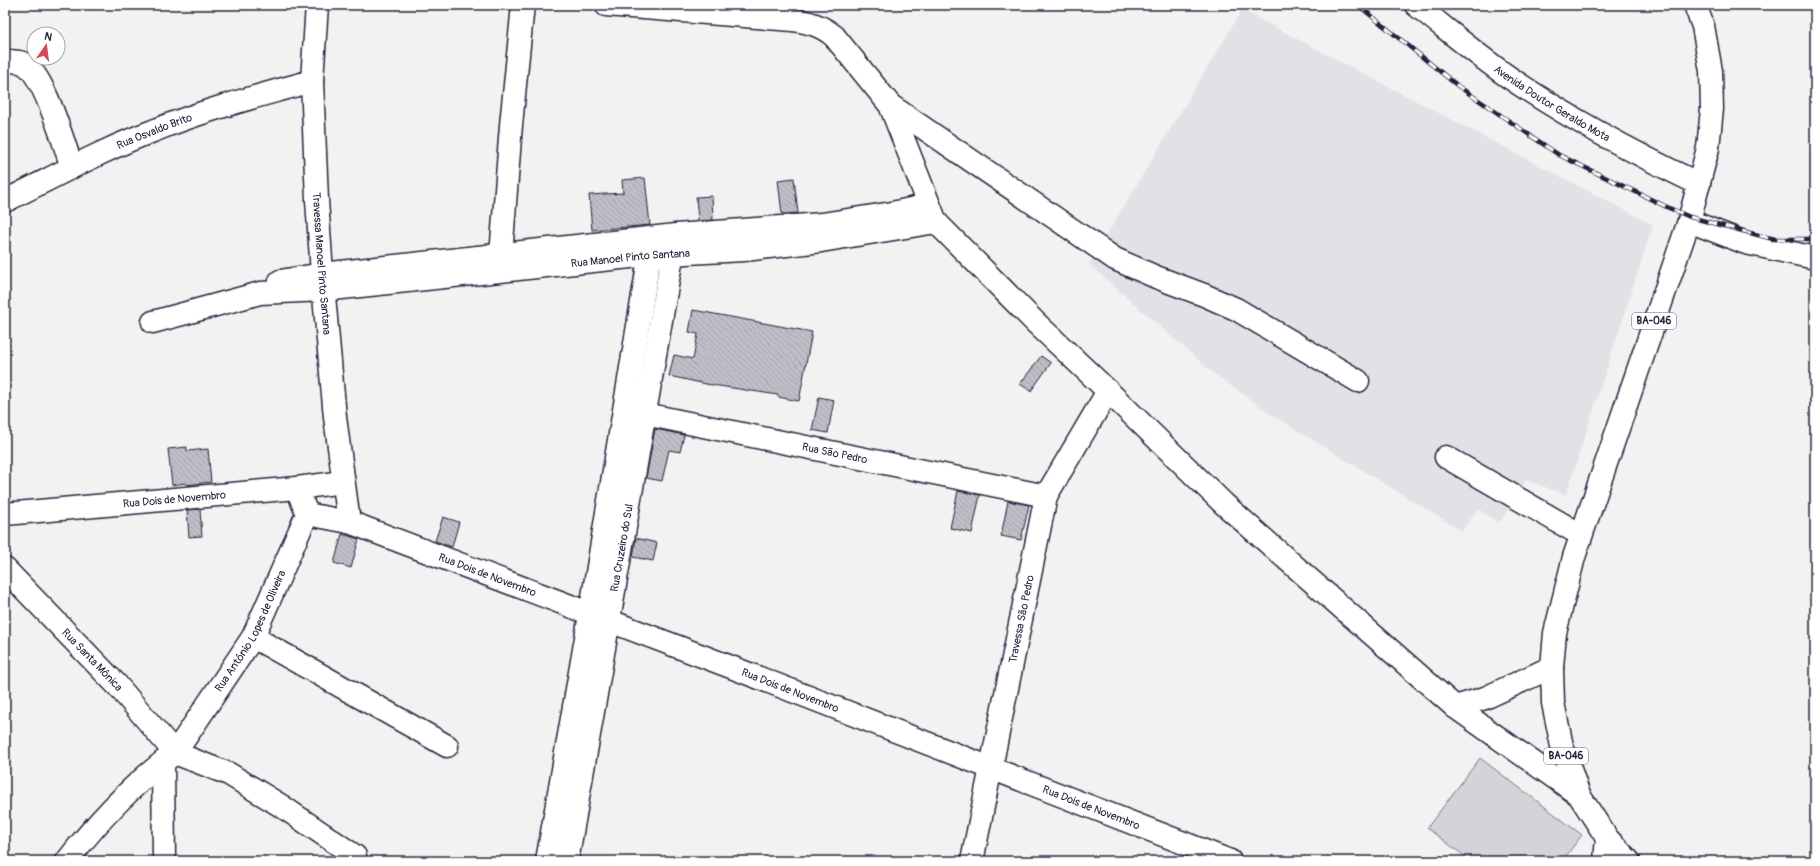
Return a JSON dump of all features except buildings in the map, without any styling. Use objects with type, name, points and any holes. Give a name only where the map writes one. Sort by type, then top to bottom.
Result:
[{"type":"street","name":"Travessa Manoel Pinto Santana","points":[[317,5],[312,81],[323,282],[343,482],[349,522]]},
{"type":"street","points":[[501,263],[511,125],[523,5]]},
{"type":"street","points":[[606,5],[793,20],[816,25],[826,29],[834,36],[890,105],[1115,258],[1156,278],[1204,295],[1236,309],[1358,381]]},
{"type":"street","name":"Avenida Doutor Geraldo Mota","points":[[1416,5],[1512,79],[1573,118],[1634,153],[1699,184]]},
{"type":"street","name":"BA-046","points":[[1629,861],[1607,838],[1579,795],[1562,746],[1553,703],[1552,667],[1556,633],[1574,557],[1689,221],[1708,148],[1712,109],[1711,71],[1703,26],[1695,5]]},
{"type":"street","points":[[5,61],[23,63],[30,68],[38,79],[72,168]]},
{"type":"street","name":"Rua Osvaldo Brito","points":[[5,201],[152,131],[226,105],[312,81]]},
{"type":"street","points":[[890,105],[933,213],[1035,322],[1224,504],[1455,707],[1579,795]]},
{"type":"street","name":"Rua Manoel Pinto Santana","points":[[153,322],[260,293],[285,280],[323,282],[674,244],[744,250],[821,241],[933,213]]},
{"type":"street","points":[[1689,221],[1746,243],[1815,258]]},
{"type":"street","name":"Rua Cruzeiro do Sul","points":[[547,861],[570,786],[634,412],[674,244]]},
{"type":"street","name":"Rua Cruzeiro do Sul","points":[[634,412],[650,247]]},
{"type":"street","name":"Travessa São Pedro","points":[[972,861],[992,769],[1046,496],[1108,391]]},
{"type":"street","name":"Rua São Pedro","points":[[634,412],[1046,496]]},
{"type":"street","points":[[1446,457],[1581,535]]},
{"type":"street","name":"Rua Dois de Novembro","points":[[5,514],[297,488],[343,482]]},
{"type":"street","points":[[297,488],[307,514]]},
{"type":"street","name":"Rua Dois de Novembro","points":[[307,514],[349,522],[731,667],[1230,861]]},
{"type":"street","name":"Rua Antônio Lopes de Oliveira","points":[[67,861],[104,816],[169,758],[253,637],[307,514]]},
{"type":"street","name":"Rua Santa Mônica","points":[[5,569],[117,685],[169,758]]},
{"type":"street","points":[[253,637],[447,746]]},
{"type":"street","points":[[1455,707],[1492,695],[1552,667]]},
{"type":"street","points":[[164,861],[169,758],[229,774],[283,807],[355,856]]},
{"type":"street","name":"Rua Cruzeiro do Sul","points":[[567,861],[570,786]]},
{"type":"street","points":[[1605,861],[1607,838]]},
{"type":"shaded area","points":[[1242,10],[1653,225],[1566,495],[1526,480],[1499,523],[1478,509],[1462,531],[1272,415],[1213,373],[1089,264]]},
{"type":"shaded area","points":[[1480,758],[1582,835],[1562,861],[1471,861],[1427,828]]},
{"type":"railway","points":[[1358,5],[1458,86],[1559,155],[1690,217],[1773,239],[1815,239]]}]
